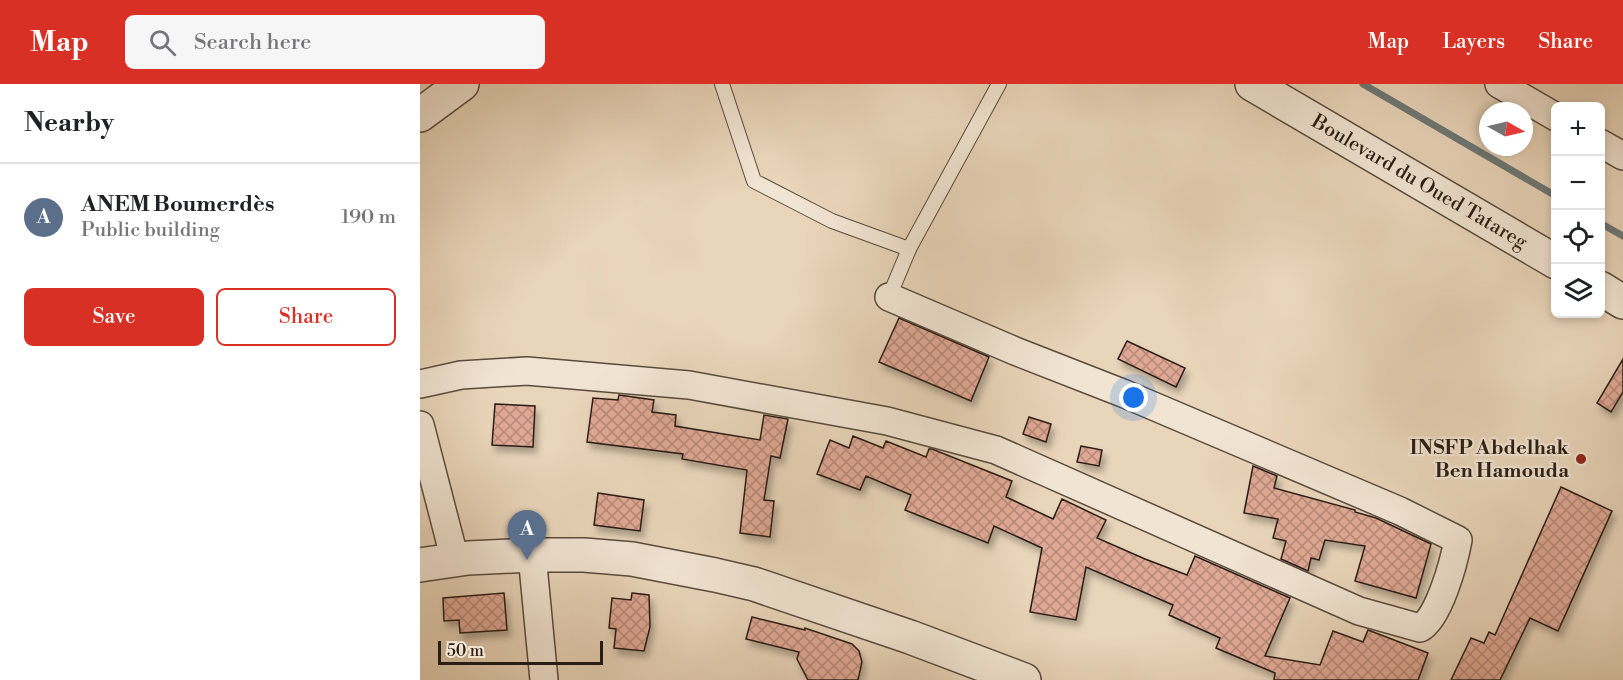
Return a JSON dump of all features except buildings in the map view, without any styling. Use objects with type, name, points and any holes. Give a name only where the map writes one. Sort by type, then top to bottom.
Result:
[{"type":"street","points":[[420,115],[462,84]]},
{"type":"street","name":"Boulevard du Oued Tatareg","points":[[1252,84],[1551,259]]},
{"type":"street","points":[[1499,84],[1551,114]]},
{"type":"street","points":[[1605,145],[1623,156]]},
{"type":"street","points":[[1605,291],[1623,302]]},
{"type":"street","points":[[420,384],[461,375],[527,371],[689,385],[887,421],[996,450],[1359,611],[1420,628],[1426,625],[1433,616],[1455,559],[1458,540],[1400,511],[889,297]]},
{"type":"street","points":[[420,425],[456,560]]},
{"type":"street","points":[[532,555],[544,680]]},
{"type":"street","points":[[420,564],[532,555],[584,555],[632,559],[754,584],[910,637],[1024,680]]},
{"type":"lane","points":[[722,84],[754,181],[832,221],[909,249]]},
{"type":"lane","points":[[889,297],[909,249],[999,84]]},
{"type":"waterway","points":[[1363,84],[1551,193]]},
{"type":"waterway","points":[[1605,226],[1623,236]]},
{"type":"place","name":"INSFP Abdelhak Ben Hamouda","points":[[1581,459]]},
{"type":"place","name":"ANEM Boumerdès","points":[[527,560]]}]
